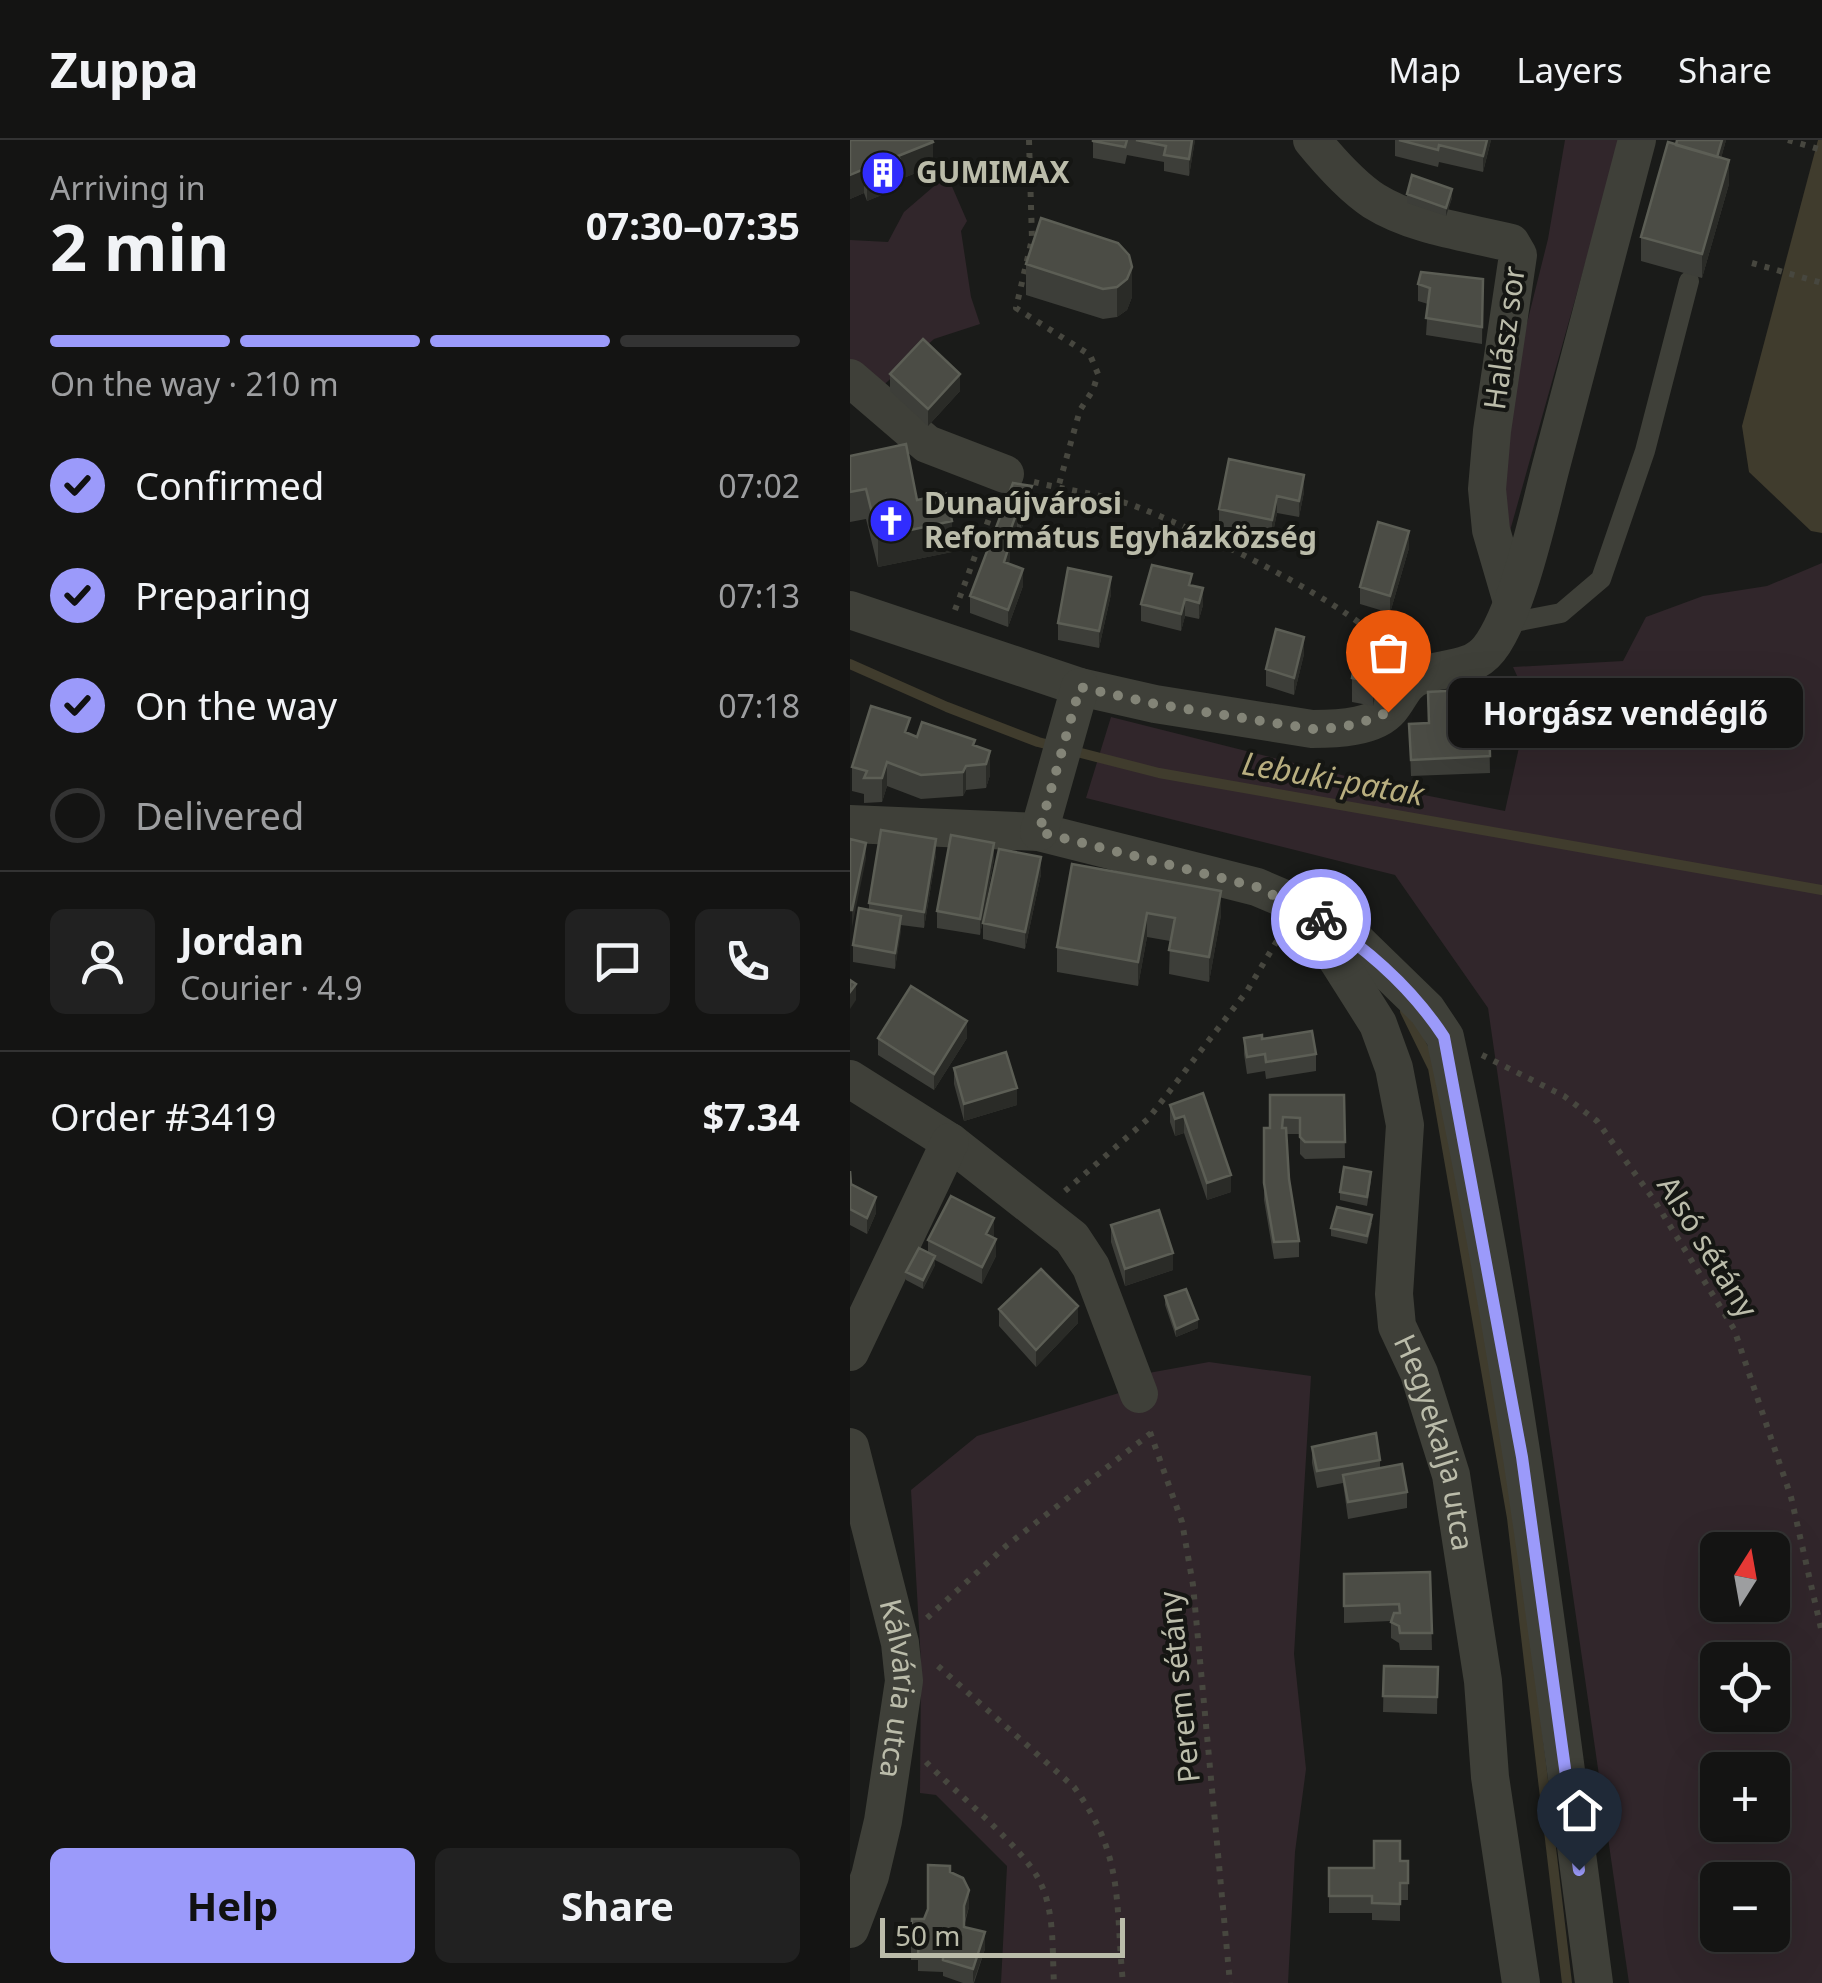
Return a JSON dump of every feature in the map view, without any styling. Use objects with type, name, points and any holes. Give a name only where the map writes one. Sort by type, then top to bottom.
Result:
[{"type":"street","name":"Halász sor","points":[[1312,140],[1327,159],[1374,201],[1432,224],[1511,242],[1518,255],[1492,431],[1488,488],[1508,613]]},
{"type":"street","points":[[850,610],[945,640],[1075,703],[1172,707],[1312,729],[1336,729],[1371,720],[1388,712],[1406,684],[1420,676],[1476,662],[1488,650],[1508,613],[1536,526],[1637,140]]},
{"type":"street","points":[[850,378],[926,444],[1005,474]]},
{"type":"street","points":[[1039,832],[1075,703]]},
{"type":"street","points":[[850,824],[1039,832],[1257,887],[1310,912],[1356,941],[1427,1010],[1444,1037],[1531,1511],[1594,1983]]},
{"type":"street","name":"Hegyekalja utca","points":[[1310,912],[1378,1024],[1394,1068],[1404,1126],[1394,1294],[1397,1326],[1419,1373],[1452,1476],[1483,1680],[1490,1777],[1521,1983]]},
{"type":"street","points":[[850,1079],[950,1142],[1072,1238],[1091,1267],[1139,1394]]},
{"type":"street","points":[[851,1348],[950,1142]]},
{"type":"street","name":"Kálvária utca","points":[[850,1448],[900,1643],[904,1681],[898,1734],[870,1876],[850,1929]]},
{"type":"lane","points":[[1508,613],[1561,613],[1602,579],[1645,451],[1689,281]]},
{"type":"path","points":[[1029,140],[1032,239],[1016,308],[1090,355],[1098,374],[1080,410],[1058,488],[1131,504],[1230,548],[1344,612],[1386,644],[1406,684]]},
{"type":"path","points":[[1788,140],[1822,150]]},
{"type":"path","points":[[1752,263],[1822,284]]},
{"type":"path","points":[[945,640],[1005,474]]},
{"type":"path","points":[[1042,1211],[1148,1119],[1310,912]]},
{"type":"path","name":"Alsó sétány","points":[[1444,1037],[1564,1096],[1596,1121],[1654,1200],[1734,1329],[1791,1497],[1822,1633]]},
{"type":"path","name":"Perem sétány","points":[[1139,1394],[1182,1522],[1194,1585],[1230,1983]]},
{"type":"path","points":[[1124,1983],[1116,1874],[1105,1838],[1088,1806],[1074,1787],[932,1661],[900,1643],[1006,1546],[1150,1433]]},
{"type":"path","points":[[898,1734],[1040,1880],[1049,1910],[1054,1983]]},
{"type":"shaded area","points":[[1565,140],[1620,140],[1506,545],[1496,508],[1516,367],[1548,239]]},
{"type":"shaded area","points":[[1818,140],[1822,140],[1822,533],[1811,531],[1749,472],[1742,426]]},
{"type":"shaded area","points":[[947,175],[967,221],[961,231],[971,297],[980,324],[934,339],[876,392],[850,359],[850,240],[888,242],[904,212]]},
{"type":"shaded area","points":[[1822,563],[1822,1983],[1629,1983],[1488,1008],[1395,875],[1086,798],[1111,717],[1409,792],[1505,811],[1529,702],[1513,667],[1623,661],[1646,617],[1703,596],[1767,586]]},
{"type":"shaded area","points":[[1209,1362],[1311,1376],[1294,1654],[1306,1769],[1295,1852],[1288,1983],[1001,1983],[1007,1866],[936,1795],[920,1793],[921,1662],[911,1490],[977,1436],[1119,1393],[1143,1374]]},
{"type":"building","points":[[850,140],[933,142],[898,156],[901,162],[867,176],[864,169],[850,175]]},
{"type":"building","points":[[1093,140],[1127,140],[1125,147]]},
{"type":"building","points":[[1136,140],[1192,140],[1189,159],[1164,155],[1166,146]]},
{"type":"building","points":[[1399,140],[1487,140],[1483,156]]},
{"type":"building","points":[[1677,140],[1722,140],[1717,157],[1676,145]]},
{"type":"building","points":[[1668,142],[1729,160],[1702,254],[1641,237]]},
{"type":"building","points":[[1412,175],[1452,189],[1446,208],[1407,194]]},
{"type":"building","points":[[1041,218],[1118,243],[1129,255],[1132,267],[1127,279],[1117,287],[1103,289],[1026,264]]},
{"type":"building","points":[[1421,272],[1483,279],[1482,327],[1426,318],[1430,288],[1418,284]]},
{"type":"building","points":[[923,339],[960,374],[928,409],[890,374]]},
{"type":"building","points":[[906,444],[917,500],[946,494],[952,521],[878,537],[866,489],[850,492],[850,456]]},
{"type":"building","points":[[1229,459],[1304,475],[1299,501],[1277,496],[1272,520],[1219,509]]},
{"type":"building","points":[[1013,483],[1032,486],[1006,542],[1010,543],[1004,562],[1023,569],[1008,610],[970,596]]},
{"type":"building","points":[[1378,522],[1409,531],[1390,596],[1360,587]]},
{"type":"building","points":[[1152,565],[1192,574],[1189,585],[1203,588],[1199,603],[1185,599],[1181,614],[1141,604]]},
{"type":"building","points":[[1068,568],[1111,577],[1099,631],[1058,623]]},
{"type":"building","points":[[1276,629],[1304,637],[1294,678],[1266,669]]},
{"type":"building","points":[[1358,646],[1380,650],[1373,682],[1352,678]]},
{"type":"building","points":[[1463,690],[1464,721],[1489,719],[1490,756],[1411,760],[1409,724],[1429,723],[1428,692]]},
{"type":"building","points":[[871,706],[910,718],[905,732],[917,737],[922,722],[975,740],[973,745],[990,751],[986,764],[966,766],[963,772],[921,775],[887,762],[882,778],[864,778],[867,771],[852,767]]},
{"type":"building","points":[[881,830],[936,839],[924,912],[869,903]]},
{"type":"building","points":[[951,835],[994,843],[980,919],[937,911]]},
{"type":"building","points":[[850,839],[866,843],[852,910],[850,910]]},
{"type":"building","points":[[999,849],[1041,857],[1025,932],[983,923]]},
{"type":"building","points":[[1072,864],[1221,891],[1209,957],[1169,950],[1175,918],[1147,913],[1138,962],[1057,947]]},
{"type":"building","points":[[859,908],[901,916],[895,953],[853,945]]},
{"type":"building","points":[[911,986],[967,1021],[934,1074],[878,1038]]},
{"type":"building","points":[[1312,1031],[1316,1054],[1266,1062],[1265,1054],[1247,1057],[1244,1038]]},
{"type":"building","points":[[1006,1052],[1017,1088],[964,1104],[954,1068]]},
{"type":"building","points":[[1203,1093],[1231,1175],[1207,1183],[1184,1116],[1175,1119],[1170,1105]]},
{"type":"building","points":[[1270,1095],[1344,1095],[1345,1142],[1305,1142],[1300,1137],[1300,1118],[1283,1117],[1299,1241],[1274,1242],[1264,1183],[1264,1128],[1270,1128]]},
{"type":"building","points":[[1344,1167],[1371,1172],[1367,1197],[1340,1192]]},
{"type":"building","points":[[850,1171],[851,1184],[876,1197],[867,1218],[850,1209]]},
{"type":"building","points":[[951,1196],[994,1218],[986,1234],[996,1239],[982,1267],[928,1240]]},
{"type":"building","points":[[1337,1207],[1372,1215],[1367,1236],[1331,1228]]},
{"type":"building","points":[[1159,1210],[1173,1253],[1125,1269],[1111,1225]]},
{"type":"building","points":[[919,1248],[935,1256],[923,1280],[906,1272]]},
{"type":"building","points":[[1041,1269],[1078,1306],[1036,1350],[999,1309]]},
{"type":"building","points":[[1186,1289],[1198,1319],[1176,1329],[1165,1296]]},
{"type":"building","points":[[1376,1433],[1380,1460],[1317,1471],[1312,1447]]},
{"type":"building","points":[[1402,1464],[1407,1492],[1348,1502],[1343,1475]]},
{"type":"building","points":[[1430,1572],[1432,1633],[1400,1633],[1399,1626],[1391,1622],[1394,1613],[1400,1613],[1399,1604],[1344,1606],[1344,1574]]},
{"type":"building","points":[[1384,1666],[1438,1667],[1437,1697],[1383,1696]]},
{"type":"building","points":[[1374,1841],[1400,1841],[1400,1861],[1408,1861],[1408,1883],[1400,1883],[1400,1904],[1372,1903],[1372,1896],[1329,1896],[1329,1868],[1374,1868]]},
{"type":"building","points":[[928,1865],[950,1866],[950,1872],[963,1878],[969,1890],[964,1927],[985,1932],[973,1969],[943,1960],[943,1955],[918,1954],[919,1943],[911,1943],[912,1919],[924,1919],[928,1909]]},
{"type":"waterway","name":"Lebuki-patak","points":[[850,664],[1038,742],[1159,773],[1822,890]]},
{"type":"waterway","points":[[1405,1011],[1433,1068],[1512,1518],[1567,1983]]},
{"type":"way so far","points":[[1321,919],[1257,887],[1039,832],[1080,687],[1155,704],[1312,729],[1336,729],[1388,712]]},
{"type":"place","name":"GUMIMAX","points":[[883,173]]},
{"type":"place","name":"Dunaújvárosi Református Egyházközség","points":[[891,521]]},
{"type":"place","name":"Horgász vendéglő","points":[[1388,712]]},
{"type":"route","points":[[1321,919],[1356,941],[1392,973],[1427,1010],[1444,1037],[1534,1529],[1579,1870]]}]
